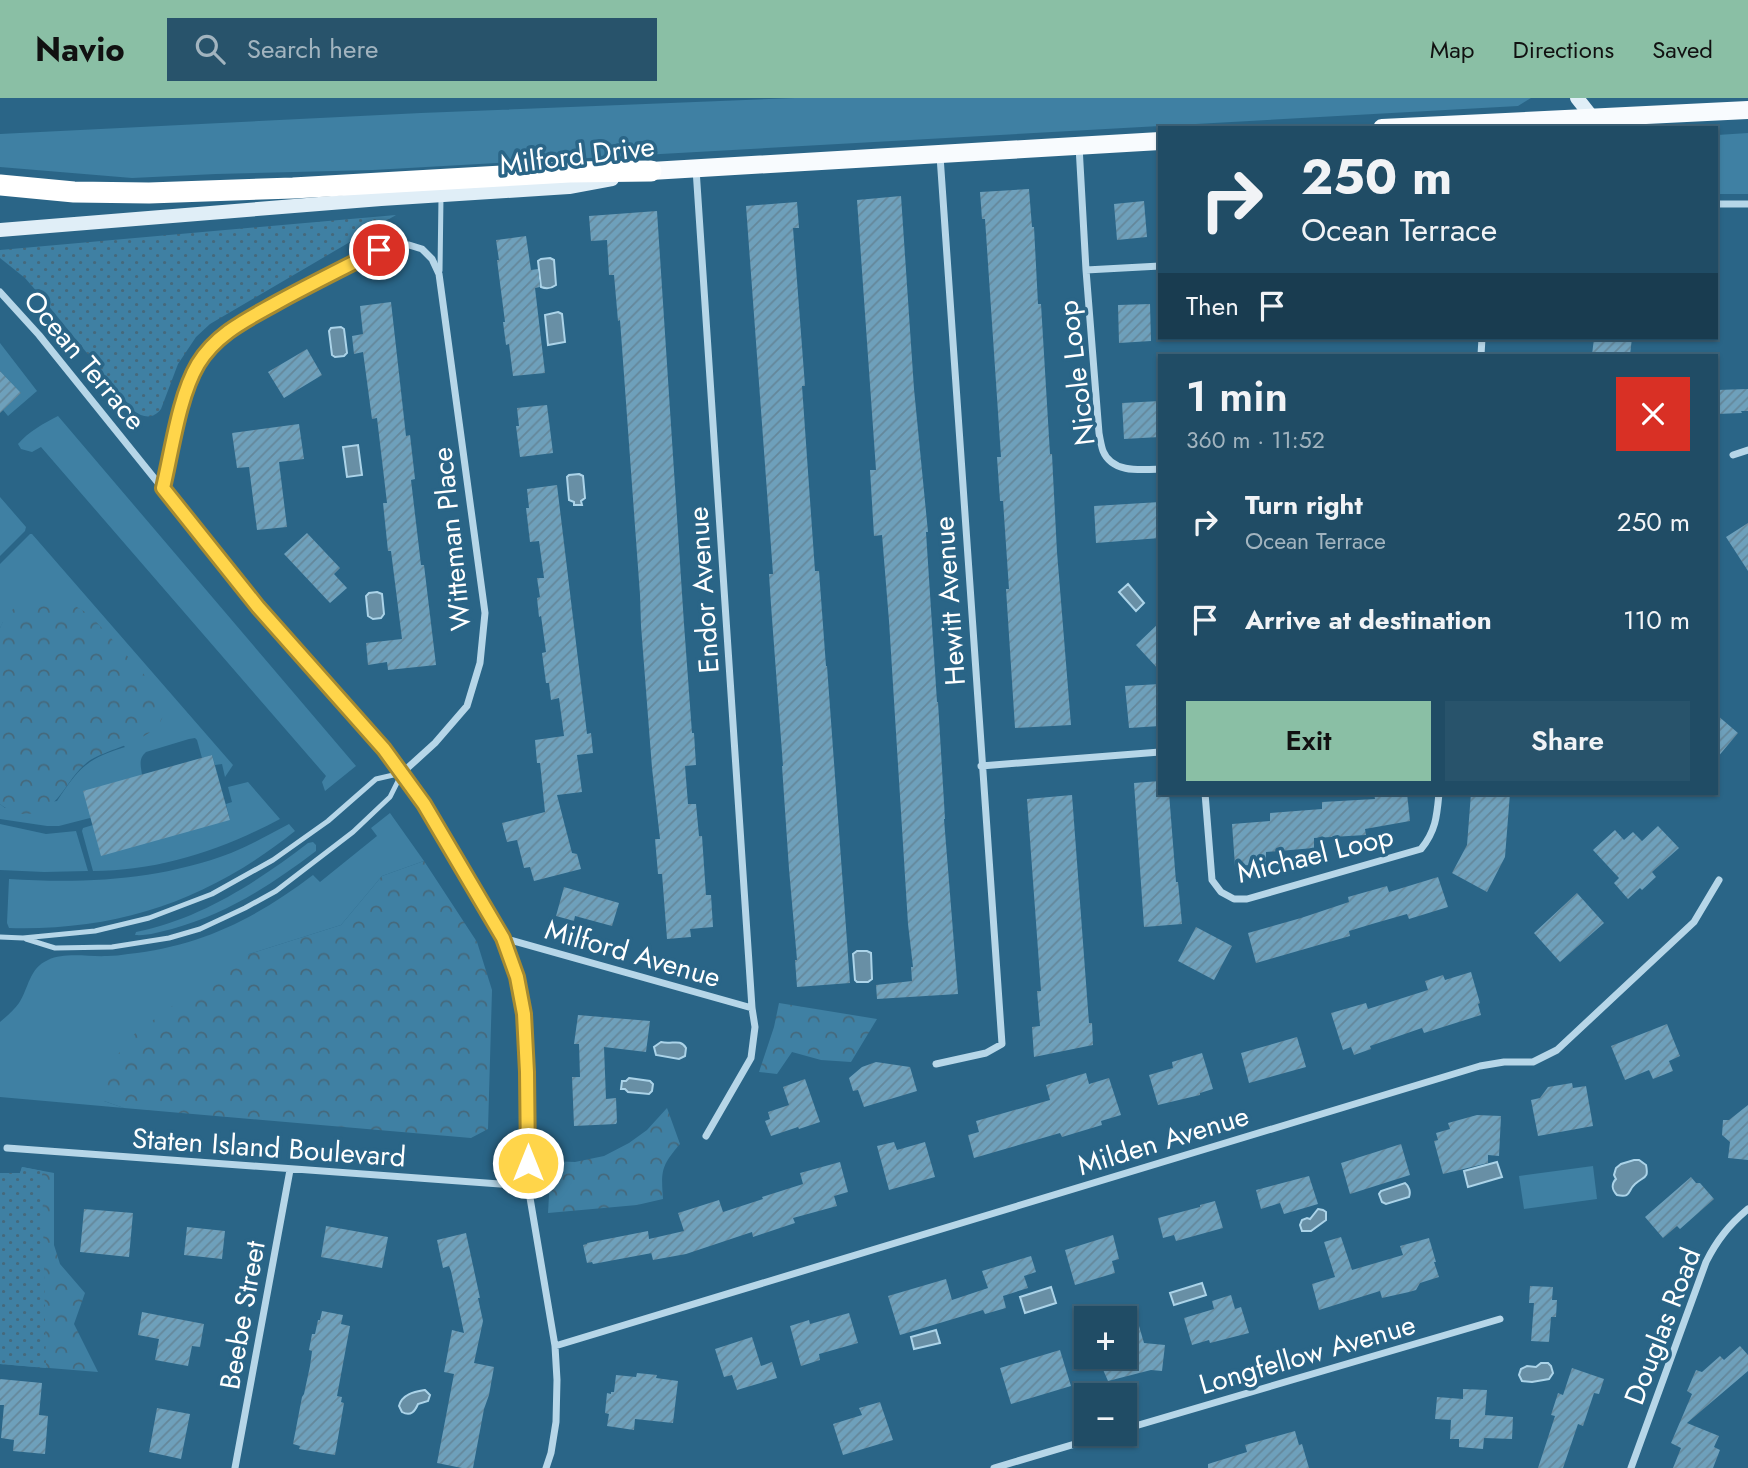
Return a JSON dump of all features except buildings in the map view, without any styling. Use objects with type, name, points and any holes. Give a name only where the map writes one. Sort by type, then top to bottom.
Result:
[{"type":"highway","points":[[0,185],[74,192],[149,193],[317,187],[569,172],[651,171]]},
{"type":"main road","points":[[1452,126],[1591,122],[1748,110]]},
{"type":"main road","name":"Milford Drive","points":[[651,171],[1158,141]]},
{"type":"street","points":[[1577,98],[1591,122]]},
{"type":"street","name":"Nicole Loop","points":[[1079,146],[1086,270],[1099,433],[1103,451],[1110,462],[1124,469],[1158,469]]},
{"type":"street","name":"Hewitt Avenue","points":[[936,1064],[986,1053],[1002,1044],[940,155]]},
{"type":"street","name":"Endor Avenue","points":[[696,169],[752,1008]]},
{"type":"street","name":"Milford Drive","points":[[0,230],[261,208],[569,187],[651,171]]},
{"type":"street","points":[[1718,205],[1748,204]]},
{"type":"street","name":"Ocean Terrace","points":[[163,488],[183,399],[192,375],[213,344],[232,328],[323,277],[386,247],[409,245],[422,249],[436,265],[439,274]]},
{"type":"street","name":"Nicole Loop","points":[[1086,270],[1158,265]]},
{"type":"street","name":"Witteman Place","points":[[402,773],[435,743],[467,706],[480,663],[485,613],[439,274]]},
{"type":"street","name":"Ocean Terrace","points":[[0,292],[24,317],[258,607],[384,749],[424,804],[503,938],[517,977],[524,1014],[528,1186],[555,1346],[556,1422],[551,1453],[545,1468]]},
{"type":"street","points":[[1733,455],[1748,450]]},
{"type":"street","points":[[981,766],[1158,752]]},
{"type":"street","name":"Michael Loop","points":[[1205,795],[1212,880],[1221,892],[1234,899],[1247,899],[1421,849],[1430,838],[1436,820],[1439,795]]},
{"type":"street","name":"Milden Avenue","points":[[555,1346],[1480,1066],[1504,1062],[1533,1062],[1557,1050],[1694,922],[1719,880]]},
{"type":"street","name":"Milford Avenue","points":[[503,938],[752,1008]]},
{"type":"street","points":[[706,1136],[751,1058],[755,1027],[752,1008]]},
{"type":"street","name":"Staten Island Boulevard","points":[[7,1149],[528,1186]]},
{"type":"street","name":"Beebe Street","points":[[236,1468],[290,1170]]},
{"type":"street","name":"Douglas Road","points":[[1631,1468],[1706,1262],[1717,1241],[1748,1209]]},
{"type":"street","name":"Longfellow Avenue","points":[[1137,1425],[1500,1319]]},
{"type":"street","points":[[994,1468],[1074,1444]]},
{"type":"lane","points":[[439,274],[440,195]]},
{"type":"lane","points":[[0,937],[23,938],[95,932],[149,918],[212,894],[273,860],[328,821],[376,779],[402,773]]},
{"type":"lane","points":[[23,938],[55,948],[112,947],[169,938],[200,929],[276,891],[352,832],[390,797],[402,773]]},
{"type":"green space","points":[[795,98],[1531,98],[1518,106],[373,170],[132,178],[0,167],[0,134]]},
{"type":"green space","points":[[1748,133],[1748,194],[1718,194],[1718,135]]},
{"type":"green space","points":[[396,215],[210,324],[196,337],[178,364],[161,409],[155,415],[148,416],[134,411],[25,278],[0,258],[0,250]]},
{"type":"green space","points":[[0,343],[37,391],[8,416],[3,410],[21,393],[0,371]]},
{"type":"green space","points":[[58,416],[356,766],[325,791],[322,782],[326,776],[41,447],[32,452],[21,449],[18,444],[26,436]]},
{"type":"green space","points":[[0,497],[26,527],[0,556]]},
{"type":"green space","points":[[30,534],[233,765],[225,777],[222,764],[215,765],[212,755],[202,758],[197,740],[189,739],[146,752],[141,760],[142,775],[90,818],[59,826],[0,819],[0,804],[5,808],[57,801],[71,780],[85,766],[101,756],[125,747],[3,622],[0,628],[0,564]]},
{"type":"green space","points":[[43,595],[67,601],[90,615],[160,692],[164,707],[162,720],[154,729],[89,761],[46,809],[37,813],[21,814],[0,804],[0,628],[7,615],[17,606]]},
{"type":"green space","points":[[248,782],[280,819],[236,840],[190,857],[142,867],[93,871],[83,828],[93,825],[230,820],[226,804],[232,802],[228,787]]},
{"type":"green space","points":[[390,813],[424,861],[382,876],[341,925],[249,954],[104,1101],[124,1108],[0,1097],[0,1022],[19,1003],[33,973],[42,964],[62,956],[112,956],[155,950],[226,928],[270,905],[313,875],[320,882],[377,836],[371,828]]},
{"type":"green space","points":[[0,824],[46,834],[76,831],[88,871],[0,870]]},
{"type":"green space","points":[[289,824],[295,831],[263,855],[196,893],[161,906],[88,924],[9,928],[7,923],[9,879],[93,880],[177,869],[231,853]]},
{"type":"green space","points":[[313,842],[316,851],[265,887],[230,907],[172,929],[135,935],[136,932],[160,926],[206,908],[248,885]]},
{"type":"green space","points":[[424,861],[477,942],[492,990],[488,1129],[471,1138],[124,1108],[104,1101],[102,1075],[133,1035],[249,954],[341,925],[382,876]]},
{"type":"green space","points":[[779,1003],[877,1019],[851,1062],[821,1060],[792,1052],[777,1074],[759,1072]]},
{"type":"green space","points":[[667,1108],[680,1144],[664,1169],[663,1199],[637,1205],[548,1213],[551,1161],[575,1162],[604,1156],[647,1130]]},
{"type":"green space","points":[[1593,1166],[1597,1199],[1524,1209],[1519,1176]]},
{"type":"green space","points":[[22,1167],[54,1173],[54,1245],[60,1264],[85,1293],[74,1324],[98,1372],[0,1364],[0,1235]]},
{"type":"green space","points":[[22,1167],[42,1171],[46,1368],[0,1364],[0,1173],[20,1173]]},
{"type":"shaded area","points":[[550,258],[554,260],[556,285],[543,288],[538,261]]},
{"type":"shaded area","points":[[558,312],[562,314],[565,342],[548,345],[545,315]]},
{"type":"shaded area","points":[[331,328],[344,329],[347,353],[335,357],[332,355],[329,331]]},
{"type":"shaded area","points":[[358,445],[362,475],[347,477],[343,447]]},
{"type":"shaded area","points":[[579,474],[583,476],[585,498],[581,501],[582,505],[574,505],[574,502],[569,500],[567,477]]},
{"type":"shaded area","points":[[1128,584],[1144,603],[1136,611],[1119,592]]},
{"type":"shaded area","points":[[377,592],[382,594],[384,614],[381,618],[373,619],[368,616],[366,596]]},
{"type":"shaded area","points":[[857,951],[871,953],[872,979],[868,982],[855,980],[853,954]]},
{"type":"shaded area","points":[[661,1042],[681,1043],[686,1048],[685,1056],[679,1059],[656,1055],[654,1047]]},
{"type":"shaded area","points":[[629,1078],[650,1081],[653,1084],[652,1091],[649,1094],[621,1089],[622,1081]]},
{"type":"shaded area","points":[[1634,1160],[1646,1165],[1646,1175],[1627,1195],[1617,1195],[1613,1187],[1616,1168]]},
{"type":"shaded area","points":[[1497,1162],[1502,1177],[1468,1187],[1464,1171]]},
{"type":"shaded area","points":[[1405,1183],[1409,1189],[1409,1197],[1386,1204],[1382,1202],[1379,1194],[1381,1191]]},
{"type":"shaded area","points":[[1318,1209],[1326,1212],[1326,1220],[1311,1231],[1302,1231],[1302,1220],[1310,1219]]},
{"type":"shaded area","points":[[1202,1283],[1206,1295],[1174,1305],[1170,1293]]},
{"type":"shaded area","points":[[1051,1287],[1056,1303],[1025,1313],[1020,1297]]},
{"type":"shaded area","points":[[936,1330],[940,1343],[914,1349],[911,1337]]},
{"type":"shaded area","points":[[1541,1363],[1551,1366],[1553,1373],[1549,1379],[1522,1381],[1519,1375],[1521,1369],[1527,1366],[1536,1367]]},
{"type":"shaded area","points":[[425,1390],[430,1395],[428,1401],[418,1404],[410,1414],[402,1412],[399,1406],[406,1396]]},
{"type":"route","points":[[379,250],[323,277],[232,328],[213,344],[198,364],[187,387],[163,488],[258,607],[384,749],[424,804],[503,938],[517,977],[524,1014],[528,1163]]}]
